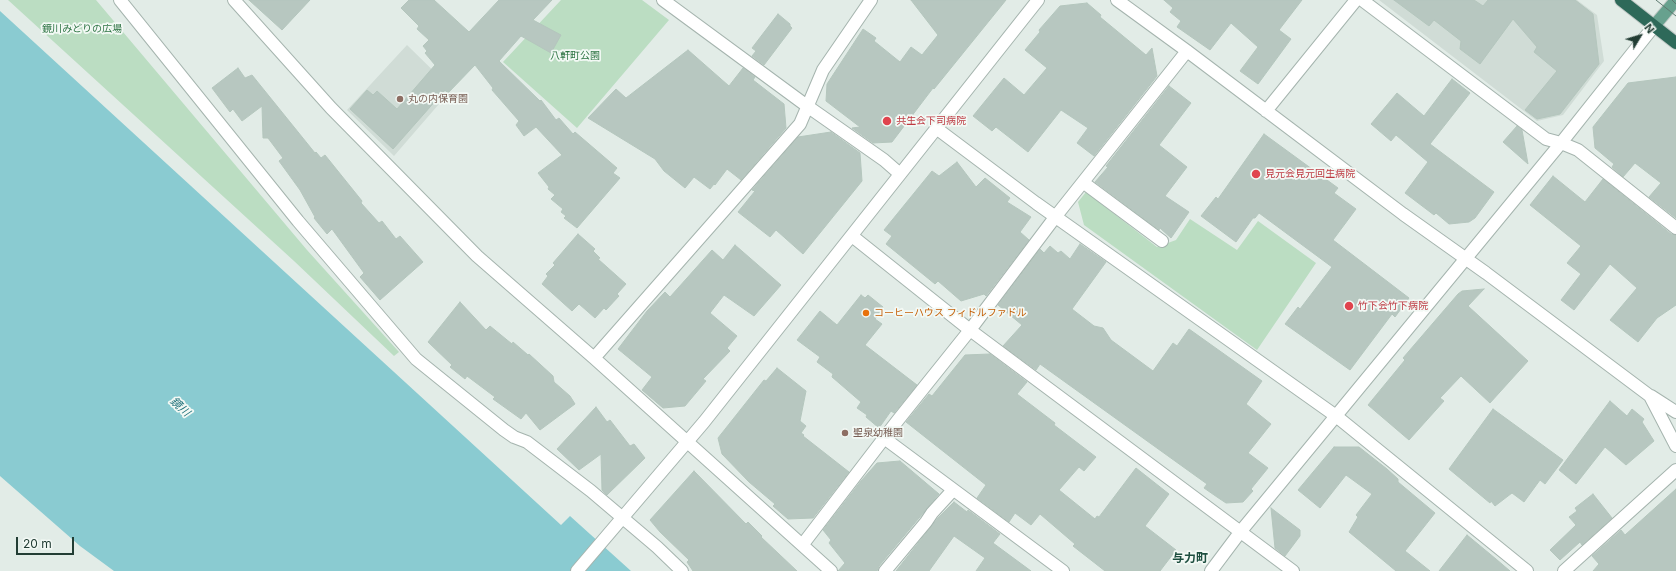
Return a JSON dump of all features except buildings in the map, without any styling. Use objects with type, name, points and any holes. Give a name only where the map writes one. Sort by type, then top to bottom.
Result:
[{"type":"highway","points":[[1621,0],[1676,43]]},
{"type":"main road","points":[[1654,26],[1676,0]]},
{"type":"street","points":[[120,0],[298,221],[416,359],[504,430],[514,437],[527,442],[585,486],[657,547],[682,571]]},
{"type":"street","points":[[234,0],[331,108],[477,256],[594,358],[831,571]]},
{"type":"street","points":[[663,0],[807,106],[884,160],[900,174]]},
{"type":"street","points":[[594,358],[800,124],[823,70],[872,0]]},
{"type":"street","points":[[577,571],[688,443],[1038,0]]},
{"type":"street","points":[[1117,0],[1403,214],[1650,396],[1676,412]]},
{"type":"street","points":[[1266,110],[1356,0]]},
{"type":"street","points":[[1362,0],[1546,139],[1578,150],[1676,228]]},
{"type":"street","points":[[1211,571],[1241,531],[1561,143],[1654,26]]},
{"type":"street","points":[[802,544],[970,330],[1056,216],[1187,51]]},
{"type":"street","points":[[936,128],[1056,216],[1336,416],[1527,571]]},
{"type":"street","points":[[1084,182],[1162,240]]},
{"type":"street","points":[[852,236],[970,330],[1293,571]]},
{"type":"street","points":[[1650,396],[1676,446]]},
{"type":"street","points":[[884,438],[1063,571]]},
{"type":"street","points":[[1564,571],[1676,470]]},
{"type":"street","points":[[885,571],[922,528],[932,513],[953,490]]},
{"type":"shaded area","points":[[1379,0],[1577,0],[1597,15],[1604,61],[1563,115],[1537,121]]},
{"type":"shaded area","name":"丸の内保育園","points":[[407,45],[452,89],[394,156],[347,110]]},
{"type":"green space","name":"鏡川みどりの広場","points":[[8,0],[96,0],[307,250],[399,352],[394,356],[294,261]]},
{"type":"green space","name":"八軒町公園","points":[[561,0],[642,0],[669,20],[577,128],[503,62]]},
{"type":"green space","points":[[1086,192],[1157,247],[1176,240],[1190,219],[1237,250],[1258,221],[1316,263],[1257,350],[1084,225],[1078,202]]},
{"type":"water","name":"鏡川","points":[[0,11],[561,525],[570,516],[631,571],[114,571],[80,546],[0,476]]},
{"type":"tram line","points":[[1656,0],[1676,16]]},
{"type":"tram line","points":[[1672,0],[1676,4]]},
{"type":"place","name":"丸の内保育園","points":[[400,99]]},
{"type":"place","name":"共生会下司病院","points":[[887,121]]},
{"type":"place","name":"見元会見元回生病院","points":[[1256,174]]},
{"type":"place","name":"竹下会竹下病院","points":[[1349,306]]},
{"type":"place","name":"コーヒーハウス フィドルファドル","points":[[866,313]]},
{"type":"place","name":"聖泉幼稚園","points":[[845,433]]},
{"type":"district","name":"与力町","points":[[1190,558]]}]
